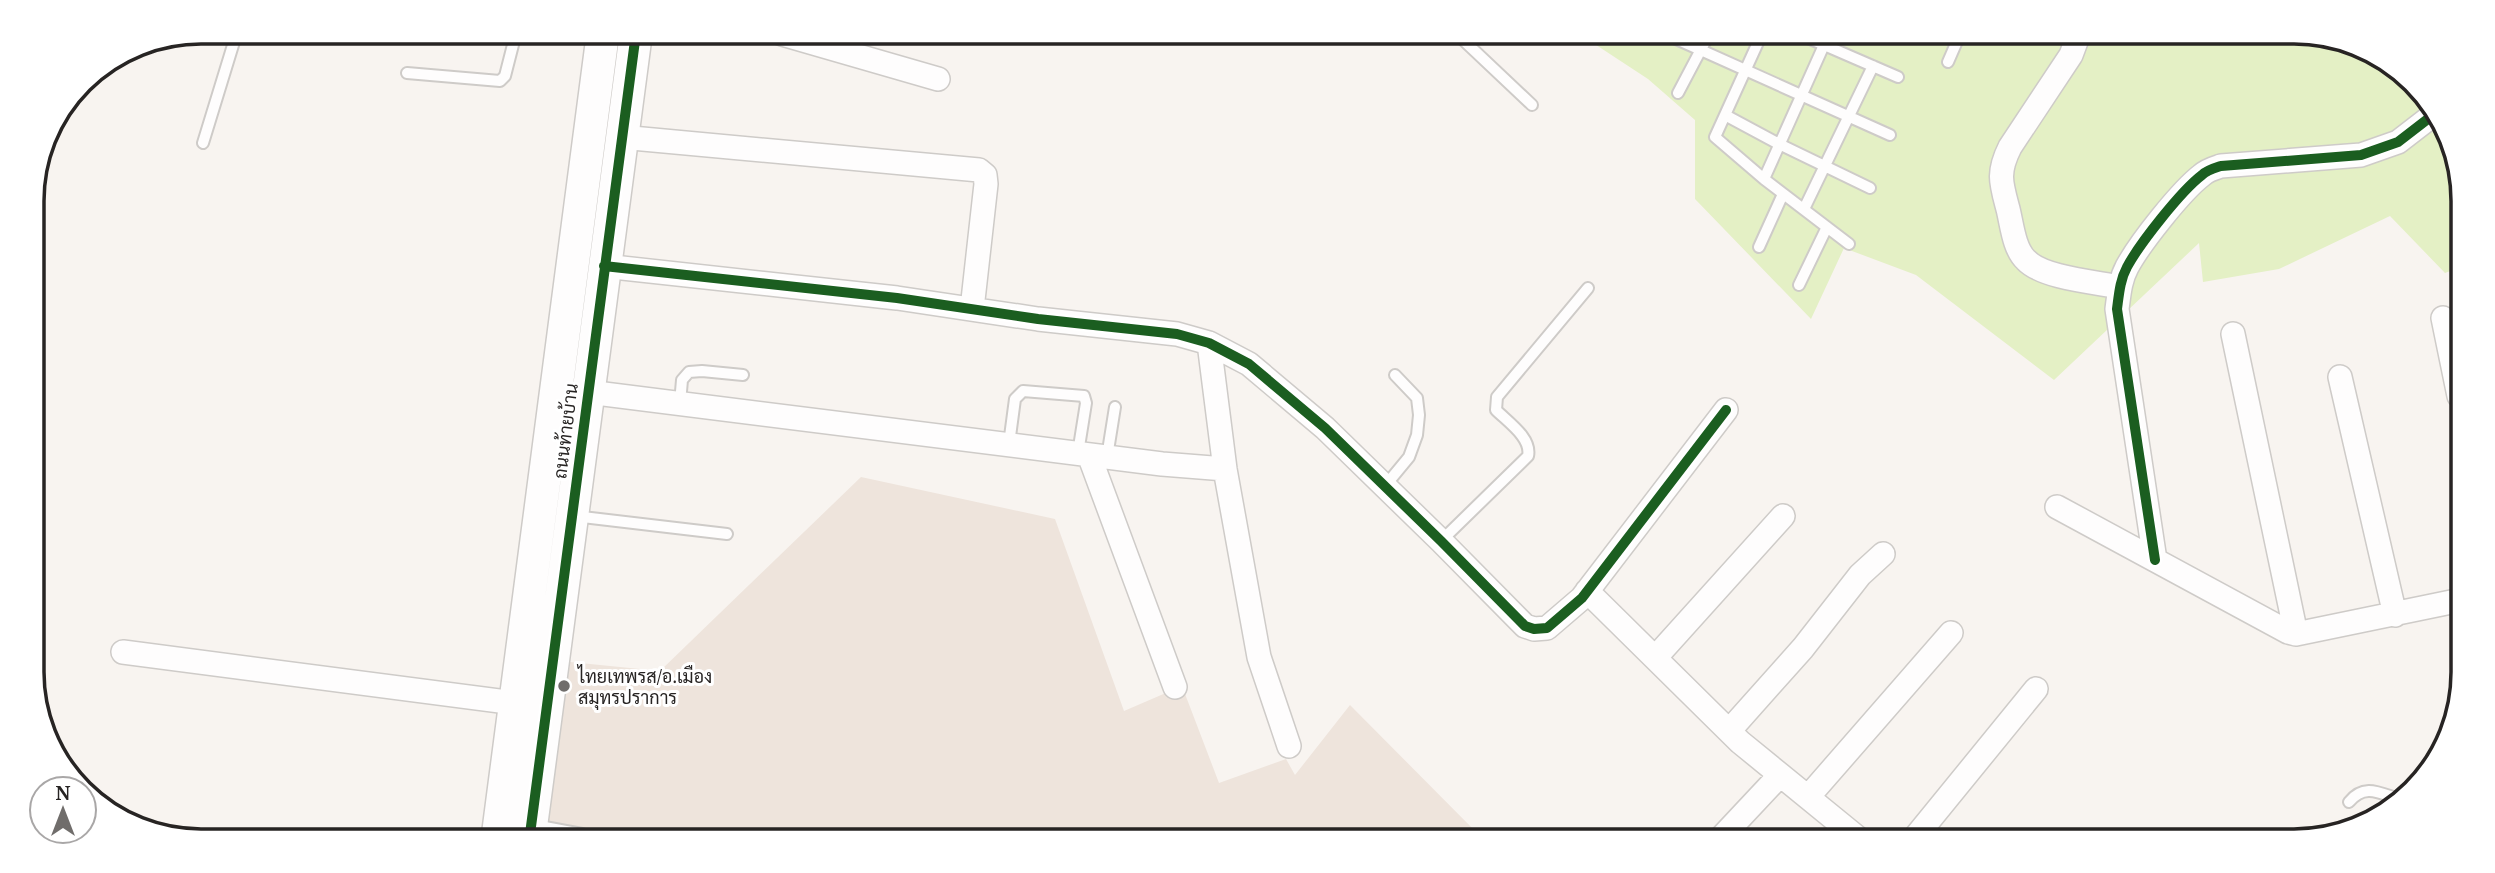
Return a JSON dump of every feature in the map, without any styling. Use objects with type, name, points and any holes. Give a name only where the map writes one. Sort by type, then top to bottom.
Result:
[{"type":"street","name":"ถนนท้ายบ้าน","points":[[515,827],[515,703],[602,44]]},
{"type":"street","name":"ถนนท้ายบ้าน","points":[[515,827],[571,516],[634,44]]},
{"type":"street","points":[[816,44],[937,79]]},
{"type":"street","points":[[2075,44],[2071,55],[2010,147],[2003,162],[2000,179],[2017,244],[2026,260],[2047,272],[2120,287]]},
{"type":"street","points":[[2155,560],[2117,309],[2120,287],[2127,268],[2184,192],[2203,173],[2221,166],[2361,155],[2398,142],[2428,119]]},
{"type":"street","points":[[621,137],[979,170],[985,175],[986,184],[972,309]]},
{"type":"street","points":[[604,266],[884,296],[1038,319],[1177,334],[1209,343],[1249,364],[1325,428],[1525,626],[1534,629],[1547,628],[1587,591],[1726,410]]},
{"type":"street","points":[[2443,318],[2451,357]]},
{"type":"street","points":[[2233,334],[2296,634]]},
{"type":"street","points":[[1209,343],[1225,469],[1259,657],[1289,746]]},
{"type":"street","points":[[2340,377],[2395,615]]},
{"type":"street","points":[[588,392],[1091,455],[1225,469]]},
{"type":"street","points":[[1091,455],[1175,687]]},
{"type":"street","points":[[2057,507],[2296,634],[2451,602]]},
{"type":"street","points":[[1655,658],[1783,516]]},
{"type":"street","points":[[1729,731],[1803,648],[1860,575],[1883,554]]},
{"type":"street","points":[[1587,591],[1729,731],[1847,829]]},
{"type":"street","points":[[1808,797],[1951,633]]},
{"type":"street","points":[[123,652],[515,703]]},
{"type":"street","points":[[1922,829],[2036,689]]},
{"type":"street","points":[[1729,829],[1780,775]]},
{"type":"lane","points":[[203,143],[233,44]]},
{"type":"lane","points":[[407,74],[500,81],[505,76],[513,44]]},
{"type":"lane","points":[[1467,44],[1532,105]]},
{"type":"lane","points":[[1688,44],[1890,135]]},
{"type":"lane","points":[[1678,93],[1704,44]]},
{"type":"lane","points":[[1757,44],[1715,138],[1849,244]]},
{"type":"lane","points":[[1820,44],[1898,77]]},
{"type":"lane","points":[[1948,62],[1956,44]]},
{"type":"lane","points":[[1764,179],[1824,46]]},
{"type":"lane","points":[[1804,209],[1873,66]]},
{"type":"lane","points":[[1725,115],[1870,188]]},
{"type":"lane","points":[[1759,247],[1783,194]]},
{"type":"lane","points":[[1799,285],[1827,227]]},
{"type":"lane","points":[[1441,541],[1528,456],[1530,448],[1527,441],[1496,410],[1497,397],[1588,288]]},
{"type":"lane","points":[[680,403],[682,380],[689,372],[743,374]]},
{"type":"lane","points":[[1385,486],[1409,457],[1417,435],[1419,415],[1417,398],[1395,374]]},
{"type":"lane","points":[[1009,444],[1018,393],[1023,391],[1084,396],[1091,455]]},
{"type":"lane","points":[[1091,455],[1115,407]]},
{"type":"lane","points":[[571,516],[727,534]]},
{"type":"lane","points":[[2349,802],[2362,790],[2390,797]]},
{"type":"lane","points":[[515,827],[534,829]]},
{"type":"shaded area","points":[[861,477],[1055,519],[1124,711],[1182,686],[1219,783],[1286,759],[1295,775],[1350,705],[1473,829],[547,829],[570,662],[660,671]]},
{"type":"green space","points":[[1595,44],[2294,44],[2335,49],[2373,65],[2390,76],[2419,105],[2435,131],[2450,180],[2451,271],[2445,273],[2390,216],[2279,269],[2203,282],[2199,243],[2054,380],[1916,275],[1844,248],[1811,319],[1695,199],[1695,120],[1648,79]]},
{"type":"cycle path","points":[[531,829],[635,44]]},
{"type":"cycle path","points":[[2155,560],[2117,309],[2123,277],[2133,257],[2172,205],[2209,170],[2221,166],[2361,155],[2398,142],[2428,119]]},
{"type":"cycle path","points":[[604,266],[897,298],[1038,319],[1177,334],[1209,343],[1249,364],[1325,428],[1525,626],[1534,629],[1547,628],[1582,598],[1726,410]]},
{"type":"place","name":"ไทยเทพรส/อ.เมือง สมุทรปราการ","points":[[564,686]]}]
